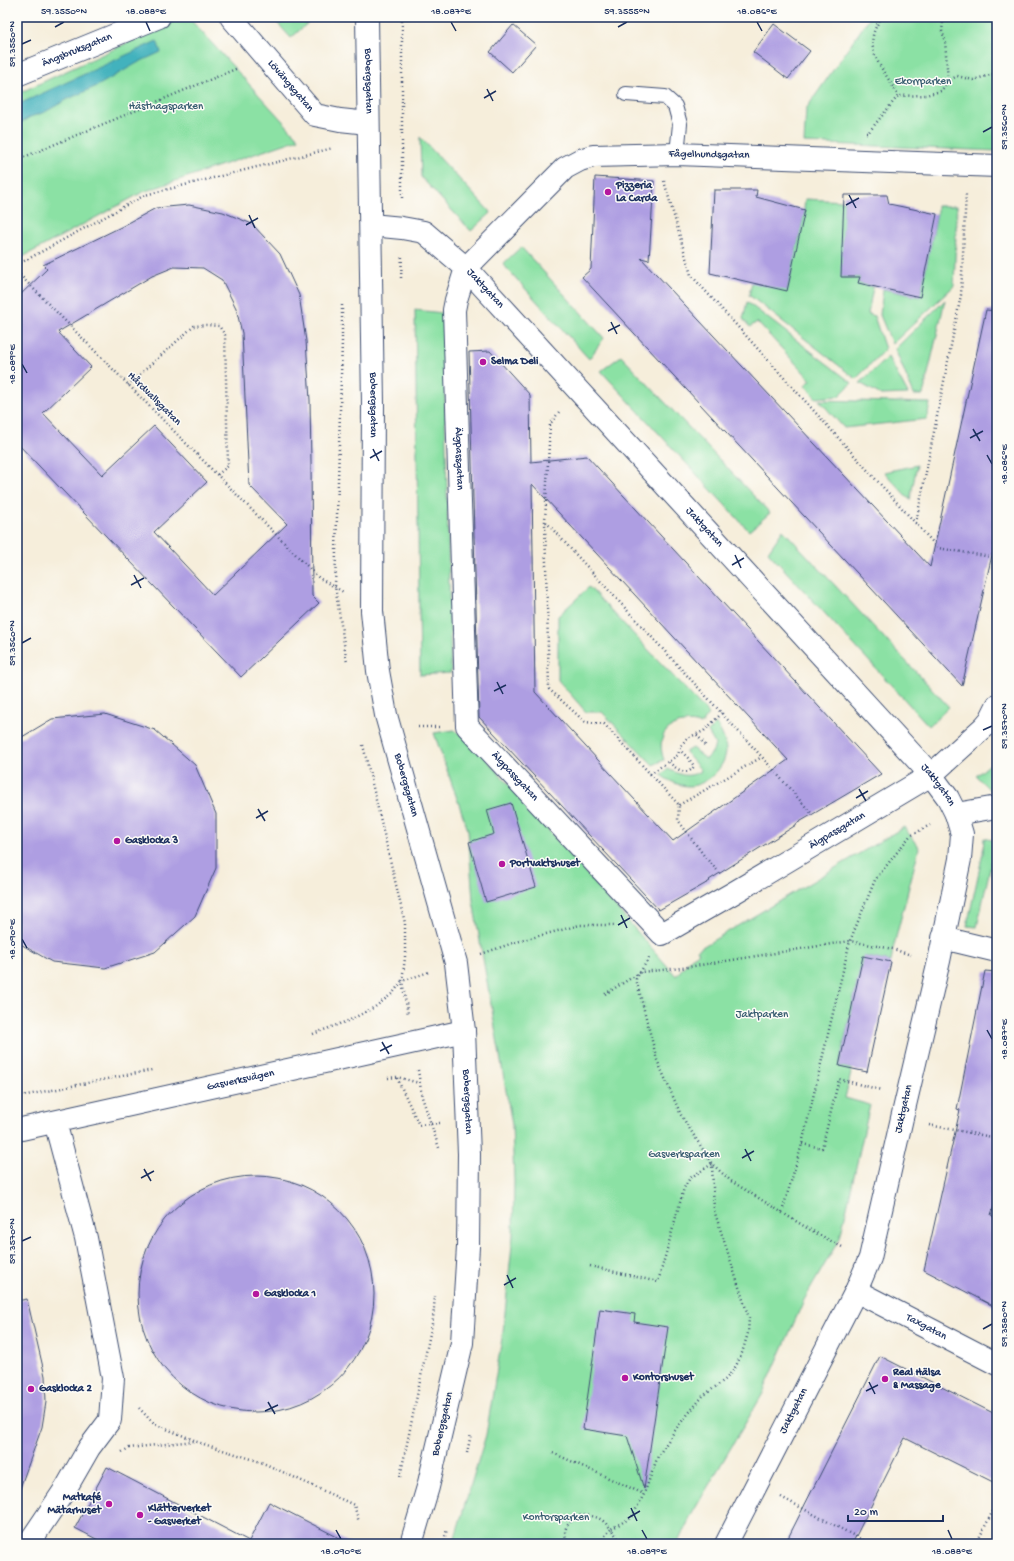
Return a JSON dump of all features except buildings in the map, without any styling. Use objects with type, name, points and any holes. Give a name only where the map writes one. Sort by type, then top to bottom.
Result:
[{"type":"street","name":"Ängsbruksgatan","points":[[17,75],[158,17]]},
{"type":"street","name":"Lövängsgatan","points":[[231,17],[315,115],[340,120],[368,123]]},
{"type":"street","name":"Bobergsgatan","points":[[367,17],[373,404],[372,611],[378,671],[386,715],[456,963],[464,1031],[470,1154],[468,1247],[462,1343],[428,1487],[411,1544]]},
{"type":"street","name":"Fågelhundsgatan","points":[[466,268],[565,168],[580,160],[593,156],[677,154],[997,166]]},
{"type":"street","name":"Jaktgatan","points":[[371,225],[424,232],[466,268],[931,775],[948,798],[956,814],[962,834],[960,859],[939,961],[870,1258],[856,1291],[726,1544]]},
{"type":"street","name":"Älgpassgatan","points":[[466,268],[454,310],[467,726],[657,930],[742,888],[931,775],[984,727],[990,720],[997,706]]},
{"type":"street","points":[[956,814],[997,807]]},
{"type":"street","points":[[943,938],[997,951]]},
{"type":"street","name":"Gasverksvägen","points":[[17,1130],[464,1031]]},
{"type":"street","points":[[35,1542],[89,1448],[110,1420],[113,1378],[86,1238],[55,1122]]},
{"type":"street","name":"Taxgatan","points":[[856,1291],[997,1364]]},
{"type":"lane","points":[[626,94],[665,96],[675,106],[680,124],[677,154]]},
{"type":"path","points":[[402,17],[402,228]]},
{"type":"path","points":[[882,17],[877,24],[872,38],[873,48],[878,65],[893,85],[898,96]]},
{"type":"path","points":[[933,17],[943,22]]},
{"type":"path","points":[[948,17],[943,22],[942,31],[945,40],[948,81]]},
{"type":"path","points":[[992,17],[997,22]]},
{"type":"path","points":[[17,160],[266,56]]},
{"type":"path","points":[[861,132],[868,133],[898,96],[926,95],[941,91],[948,81],[957,76],[973,80],[997,73]]},
{"type":"path","points":[[17,266],[145,195],[340,146]]},
{"type":"path","points":[[677,154],[663,178],[691,275],[938,548],[997,558]]},
{"type":"path","points":[[916,524],[961,295],[966,191],[970,164]]},
{"type":"path","name":"Hårdvallsgatan","points":[[17,272],[319,578]]},
{"type":"path","points":[[128,385],[194,326],[219,326],[225,335],[228,466],[217,475]]},
{"type":"path","points":[[335,586],[342,341]]},
{"type":"path","points":[[559,412],[550,424],[545,521],[550,689],[585,722],[604,724],[679,805],[678,820],[705,857],[720,873]]},
{"type":"path","points":[[545,521],[722,713],[814,816]]},
{"type":"path","points":[[650,774],[678,755],[687,738],[697,735],[704,730],[722,713]]},
{"type":"path","points":[[697,735],[707,747]]},
{"type":"path","points":[[669,762],[680,771],[687,772],[692,770],[694,766],[680,750]]},
{"type":"path","points":[[679,805],[762,757]]},
{"type":"path","points":[[782,1212],[802,1144],[850,941],[875,880],[910,836],[933,824]]},
{"type":"path","points":[[474,956],[516,942],[580,925],[657,930],[641,972],[636,979],[657,1060],[681,1115],[712,1164],[731,1181],[782,1212],[847,1250],[870,1258]]},
{"type":"path","points":[[605,994],[641,972],[682,968],[850,941],[893,949],[939,961]]},
{"type":"path","points":[[309,1036],[350,1020],[376,1007],[393,993],[402,981]]},
{"type":"path","points":[[17,1097],[153,1069]]},
{"type":"path","points":[[397,1077],[419,1125],[468,1121]]},
{"type":"path","points":[[802,1144],[822,1148],[839,1079],[884,1090]]},
{"type":"path","points":[[902,1118],[997,1138]]},
{"type":"path","points":[[590,1266],[658,1282],[684,1188],[690,1178],[712,1164]]},
{"type":"path","points":[[601,1544],[603,1538],[611,1529],[632,1517],[644,1494],[658,1456],[678,1426],[703,1396],[726,1379],[736,1366],[742,1353],[748,1332],[749,1318],[714,1210],[712,1164]]},
{"type":"path","points":[[113,1378],[154,1424],[194,1441],[261,1462],[354,1505],[359,1522]]},
{"type":"path","points":[[116,1456],[130,1448],[194,1441]]},
{"type":"path","points":[[553,1453],[644,1494]]},
{"type":"path","points":[[757,1482],[787,1501],[870,1544]]},
{"type":"path","points":[[976,1544],[997,1502]]},
{"type":"path","points":[[569,1544],[564,1534],[567,1526],[581,1515],[593,1516],[603,1520],[618,1538],[629,1544]]},
{"type":"green space","name":"Hästhagsparken","points":[[183,17],[188,17],[299,139],[143,192],[17,260],[17,94]]},
{"type":"green space","points":[[272,17],[308,17],[311,20],[291,38]]},
{"type":"green space","name":"Ekorrparken","points":[[870,17],[997,17],[997,151],[804,143],[806,109]]},
{"type":"green space","points":[[420,137],[491,213],[471,231],[421,177]]},
{"type":"green space","points":[[805,199],[844,201],[842,277],[860,277],[858,283],[873,287],[868,314],[874,316],[885,349],[856,379],[749,295],[752,282],[787,290],[805,210]]},
{"type":"green space","points":[[937,206],[957,206],[954,286],[892,344],[880,315],[883,289],[920,297],[937,214]]},
{"type":"green space","points":[[521,247],[604,338],[589,359],[503,264]]},
{"type":"green space","points":[[945,300],[923,395],[914,395],[895,349]]},
{"type":"green space","points":[[747,302],[852,383],[839,396],[816,398],[805,385],[811,380],[757,322],[750,327],[743,319]]},
{"type":"green space","points":[[415,310],[443,313],[451,673],[420,675]]},
{"type":"green space","points":[[621,356],[770,513],[749,531],[601,371]]},
{"type":"green space","points":[[888,357],[908,394],[881,395],[860,383]]},
{"type":"green space","points":[[819,400],[930,403],[927,419],[844,428]]},
{"type":"green space","points":[[917,465],[910,500],[884,472]]},
{"type":"green space","points":[[783,530],[949,707],[929,726],[768,552]]},
{"type":"green space","points":[[589,587],[709,714],[701,725],[692,722],[683,723],[671,727],[666,731],[663,736],[661,747],[664,760],[653,765],[602,712],[586,712],[558,680],[558,616]]},
{"type":"green space","points":[[716,724],[723,736],[726,750],[723,763],[714,774],[702,783],[689,786],[674,783],[661,775],[668,769],[684,775],[691,775],[700,772],[701,770],[685,752],[692,748],[706,759],[711,754],[715,744],[708,732]]},
{"type":"green space","name":"Gasverksparken","points":[[454,730],[469,739],[676,976],[691,958],[699,953],[697,950],[904,827],[919,848],[891,962],[863,956],[839,1066],[852,1069],[845,1098],[870,1105],[840,1238],[804,1300],[762,1395],[693,1512],[677,1544],[453,1544],[486,1435],[503,1332],[513,1235],[514,1181],[512,1125],[473,901],[468,830],[434,733]]},
{"type":"green space","points":[[995,760],[997,762],[997,797],[976,776]]},
{"type":"green space","points":[[984,838],[996,841],[977,927],[967,926],[983,853]]},
{"type":"water","points":[[157,41],[161,52],[139,62],[97,86],[68,99],[45,112],[30,117],[17,125],[17,105]]},
{"type":"place","name":"Pizzeria La Carda","points":[[608,192]]},
{"type":"place","name":"Selma Deli","points":[[483,362]]},
{"type":"place","name":"Gasklocka 3","points":[[117,841]]},
{"type":"place","name":"Portvaktshuset","points":[[502,864]]},
{"type":"place","name":"Gasklocka 1","points":[[256,1294]]},
{"type":"place","name":"Kontorshuset","points":[[625,1378]]},
{"type":"place","name":"Real Hälsa & Massage","points":[[885,1379]]},
{"type":"place","name":"Gasklocka 2","points":[[31,1389]]},
{"type":"place","name":"Matkafé Mätarhuset","points":[[109,1504]]},
{"type":"place","name":"Klätterverket - Gasverket","points":[[140,1515]]},
{"type":"park label","name":"Jaktparken","points":[[762,1015]]},
{"type":"park label","name":"Kontorsparken","points":[[556,1518]]}]
